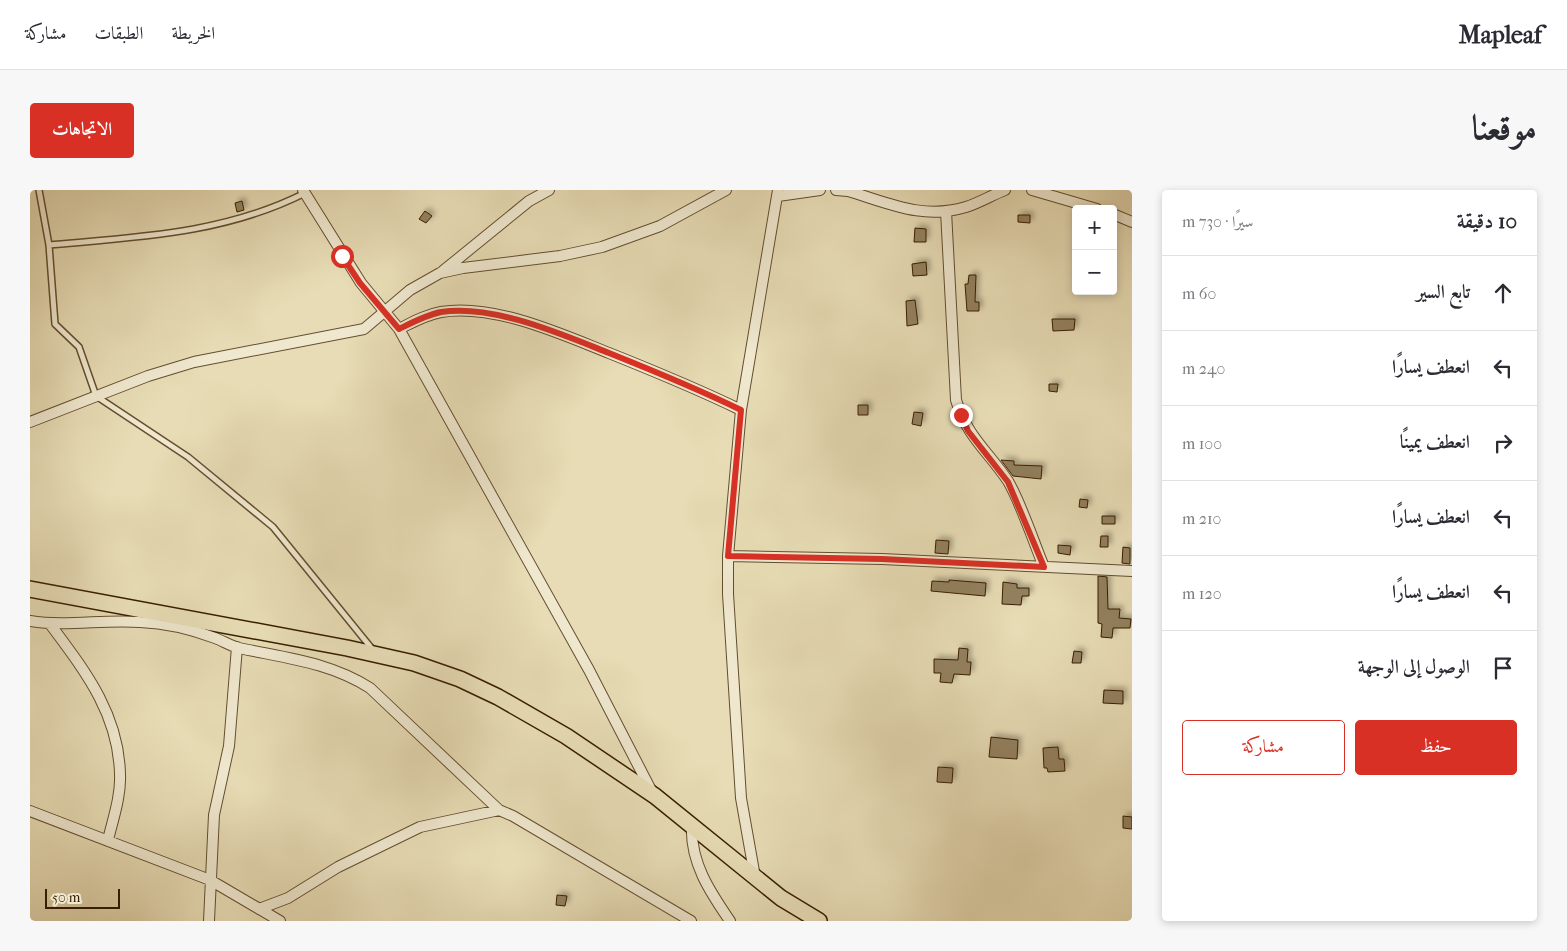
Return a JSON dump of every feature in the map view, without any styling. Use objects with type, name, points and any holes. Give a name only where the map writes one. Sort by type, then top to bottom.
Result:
[{"type":"main road","points":[[30,588],[377,655],[439,671],[498,697],[566,736],[655,796],[781,898],[819,921]]},
{"type":"street","points":[[30,422],[96,396],[194,362],[364,329],[410,290],[440,273],[528,201],[549,190]]},
{"type":"street","points":[[440,273],[463,268],[560,256],[602,247],[660,226],[726,190]]},
{"type":"street","points":[[755,877],[742,798],[728,594],[728,556],[741,410],[778,193],[820,190]]},
{"type":"street","points":[[836,190],[871,194],[922,213],[967,207],[1005,190]]},
{"type":"street","points":[[1032,190],[1083,205]]},
{"type":"street","points":[[304,192],[360,283],[399,329],[589,670],[655,796]]},
{"type":"street","points":[[946,211],[956,400],[968,431],[1008,482],[1044,567]]},
{"type":"street","points":[[1117,216],[1132,222]]},
{"type":"street","points":[[399,329],[421,318],[442,312],[484,313],[506,318],[566,336],[699,389],[741,410]]},
{"type":"street","points":[[728,556],[882,559],[1132,571]]},
{"type":"street","points":[[30,621],[50,624],[110,621],[155,623],[197,632],[237,648],[308,661],[352,677],[370,688],[499,810],[513,816],[691,921]]},
{"type":"street","points":[[50,624],[93,684],[106,708],[115,739],[120,776],[108,840]]},
{"type":"street","points":[[209,921],[214,815],[229,746],[237,648]]},
{"type":"street","points":[[259,909],[288,898],[338,867],[420,828],[499,810]]},
{"type":"street","points":[[30,811],[210,880],[280,921]]},
{"type":"street","points":[[692,826],[691,840],[694,856],[711,894],[730,921]]},
{"type":"lane","points":[[39,190],[49,245],[55,324],[79,347],[96,396],[188,457],[273,527],[377,655]]},
{"type":"lane","points":[[49,245],[199,229],[274,209],[304,192]]},
{"type":"building","points":[[242,201],[244,210],[237,212],[235,203]]},
{"type":"building","points":[[425,211],[432,216],[426,223],[419,219]]},
{"type":"building","points":[[1018,215],[1030,215],[1030,223],[1018,222]]},
{"type":"building","points":[[915,228],[926,229],[926,242],[914,242]]},
{"type":"building","points":[[926,262],[927,275],[913,276],[912,264]]},
{"type":"building","points":[[969,275],[976,275],[975,302],[979,302],[979,311],[967,311],[965,284],[968,284]]},
{"type":"building","points":[[915,300],[918,324],[907,326],[906,301]]},
{"type":"building","points":[[1052,319],[1075,319],[1074,330],[1053,331]]},
{"type":"building","points":[[1049,384],[1058,384],[1057,392],[1049,391]]},
{"type":"building","points":[[858,405],[868,405],[868,415],[858,415]]},
{"type":"building","points":[[914,412],[923,413],[921,426],[912,424]]},
{"type":"building","points":[[1001,460],[1014,461],[1014,465],[1042,466],[1041,479],[1013,476]]},
{"type":"building","points":[[1080,499],[1088,500],[1087,508],[1079,507]]},
{"type":"building","points":[[1102,516],[1115,516],[1115,524],[1102,524]]},
{"type":"building","points":[[1101,536],[1108,536],[1108,547],[1100,547]]},
{"type":"building","points":[[936,540],[949,541],[948,554],[935,553]]},
{"type":"building","points":[[1058,545],[1071,546],[1070,555],[1058,553]]},
{"type":"building","points":[[1123,547],[1130,548],[1130,564],[1122,563]]},
{"type":"building","points":[[1098,576],[1107,577],[1108,609],[1120,609],[1119,618],[1131,619],[1130,628],[1113,628],[1112,638],[1101,637],[1102,624],[1098,623]]},
{"type":"building","points":[[949,580],[986,583],[985,596],[931,591],[932,581],[949,582]]},
{"type":"building","points":[[1003,582],[1017,584],[1017,588],[1029,588],[1029,596],[1022,596],[1021,605],[1002,604]]},
{"type":"building","points":[[959,648],[968,649],[967,662],[971,662],[970,675],[954,674],[952,683],[940,682],[941,673],[934,673],[934,659],[958,660]]},
{"type":"building","points":[[1074,651],[1082,652],[1081,663],[1072,663]]},
{"type":"building","points":[[1104,690],[1123,691],[1123,704],[1103,703]]},
{"type":"building","points":[[991,737],[1018,740],[1017,759],[989,757]]},
{"type":"building","points":[[1058,747],[1059,759],[1064,759],[1065,771],[1048,772],[1047,768],[1044,768],[1043,748]]},
{"type":"building","points":[[938,767],[953,768],[952,783],[937,782]]},
{"type":"building","points":[[1123,816],[1132,817],[1132,829],[1123,828]]},
{"type":"building","points":[[557,895],[567,896],[565,906],[556,905]]},
{"type":"route","points":[[342,256],[360,283],[399,329],[421,318],[442,312],[484,313],[506,318],[566,336],[699,389],[741,410],[728,556],[882,559],[1044,567],[1008,482],[968,431],[961,415]]}]
